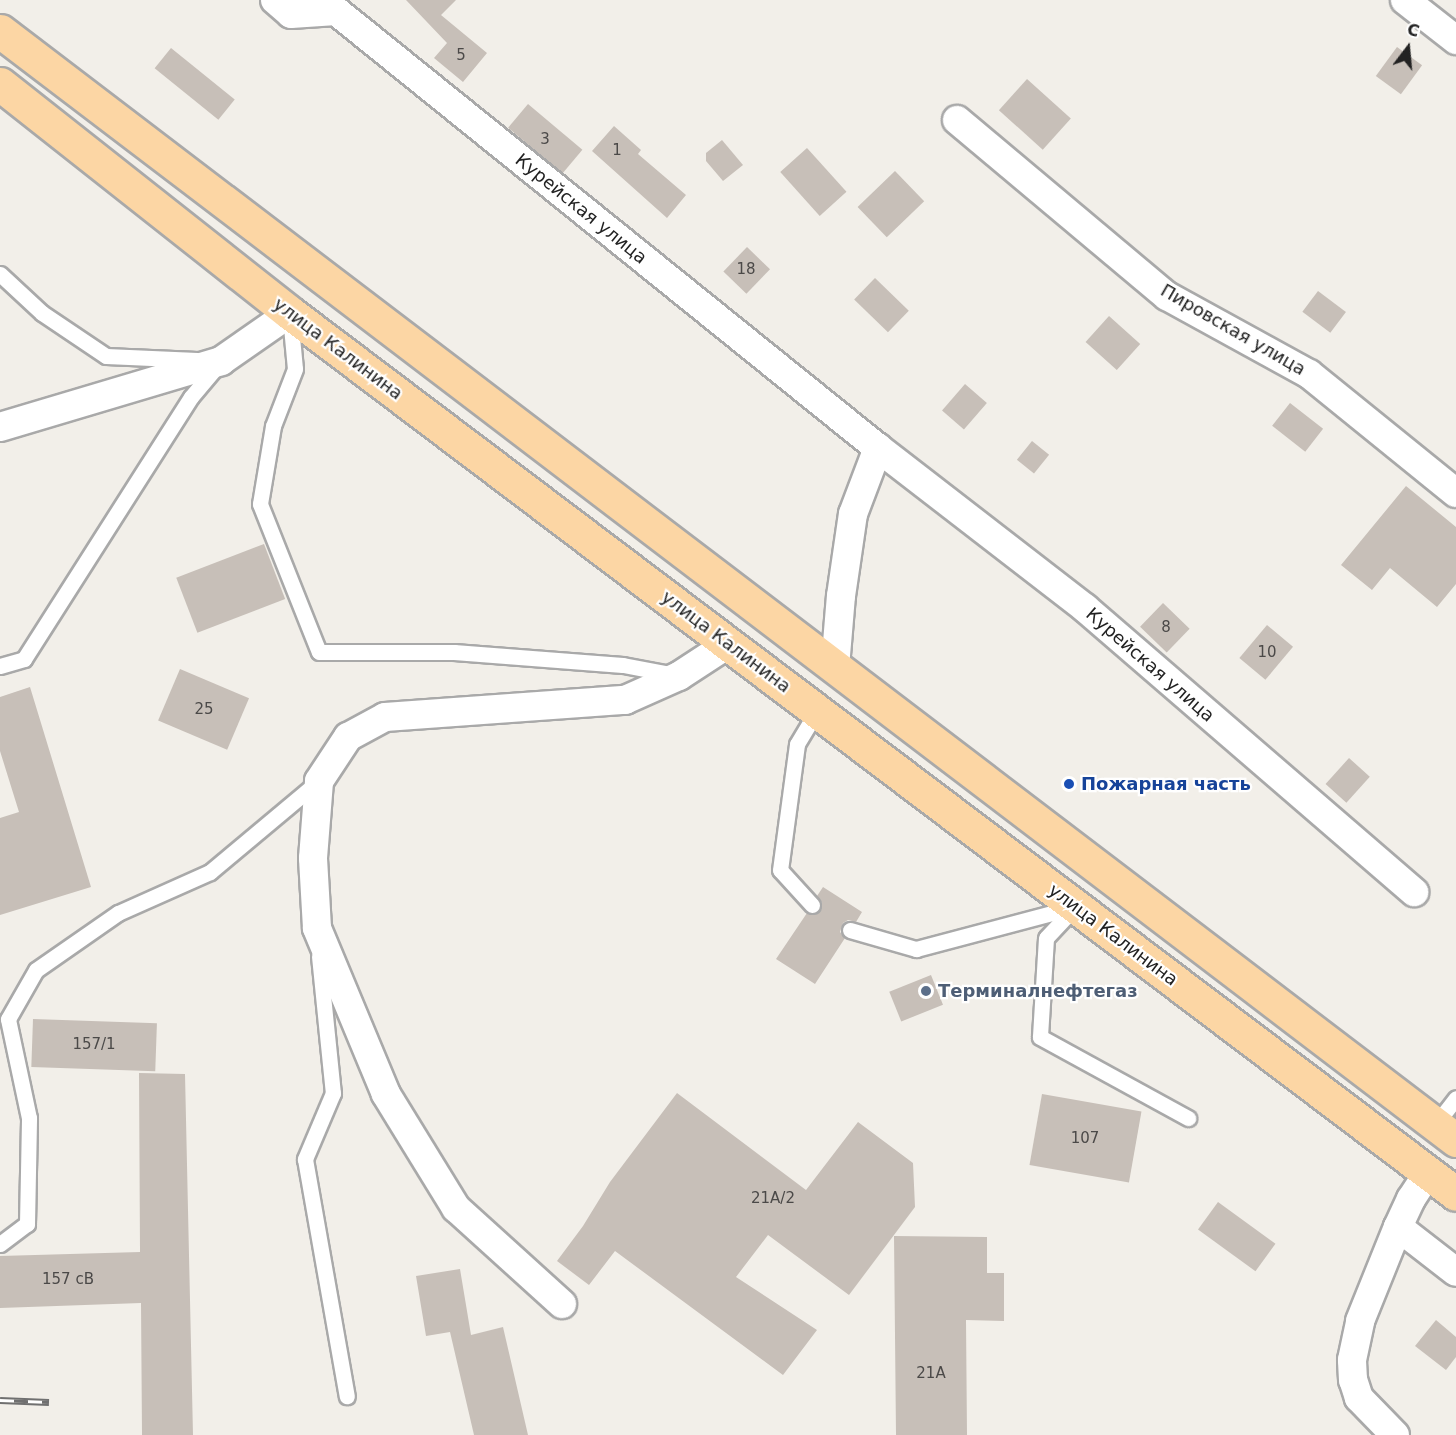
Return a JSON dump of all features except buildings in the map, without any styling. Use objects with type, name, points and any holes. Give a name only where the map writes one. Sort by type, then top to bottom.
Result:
[{"type":"main road","points":[[0,31],[1446,1132]]},
{"type":"main road","name":"улица Калинина","points":[[0,84],[290,313],[1456,1194]]},
{"type":"main road","points":[[1076,907],[1102,871]]},
{"type":"main road","points":[[1208,1007],[1236,972]]},
{"type":"street","name":"Курейская улица","points":[[275,0],[291,14],[336,11],[878,448],[1085,608],[1414,892]]},
{"type":"street","points":[[1405,0],[1456,40]]},
{"type":"street","name":"Пировская улица","points":[[957,120],[1167,296],[1309,374],[1456,493]]},
{"type":"street","points":[[0,427],[221,361],[290,313]]},
{"type":"street","points":[[835,667],[841,596],[853,514],[878,448]]},
{"type":"street","points":[[562,1304],[456,1208],[386,1094],[317,928],[313,858],[319,781],[348,737],[385,717],[625,700],[679,676],[728,644]]},
{"type":"street","points":[[1395,1435],[1359,1398],[1353,1380],[1352,1360],[1360,1321],[1398,1227],[1411,1199],[1428,1173]]},
{"type":"street","points":[[1398,1227],[1456,1272]]},
{"type":"lane","points":[[0,274],[42,313],[106,356],[221,361]]},
{"type":"lane","points":[[290,313],[295,369],[273,426],[260,504],[319,652],[454,652],[623,665],[679,676]]},
{"type":"lane","points":[[0,666],[24,659],[191,397],[221,361]]},
{"type":"lane","points":[[812,904],[780,870],[797,744],[817,711]]},
{"type":"lane","points":[[0,1244],[27,1224],[29,1118],[8,1020],[36,970],[118,913],[210,872],[319,781]]},
{"type":"lane","points":[[850,930],[916,949],[1076,907]]},
{"type":"lane","points":[[1076,907],[1046,938],[1040,1037],[1188,1118]]},
{"type":"lane","points":[[317,928],[333,1093],[305,1159],[347,1396]]},
{"type":"lane","points":[[1446,1132],[1456,1098]]},
{"type":"railway","points":[[0,1400],[49,1402]]},
{"type":"place","name":"Пожарная часть","points":[[1069,784]]},
{"type":"place","name":"Терминалнефтегаз","points":[[926,991]]}]
